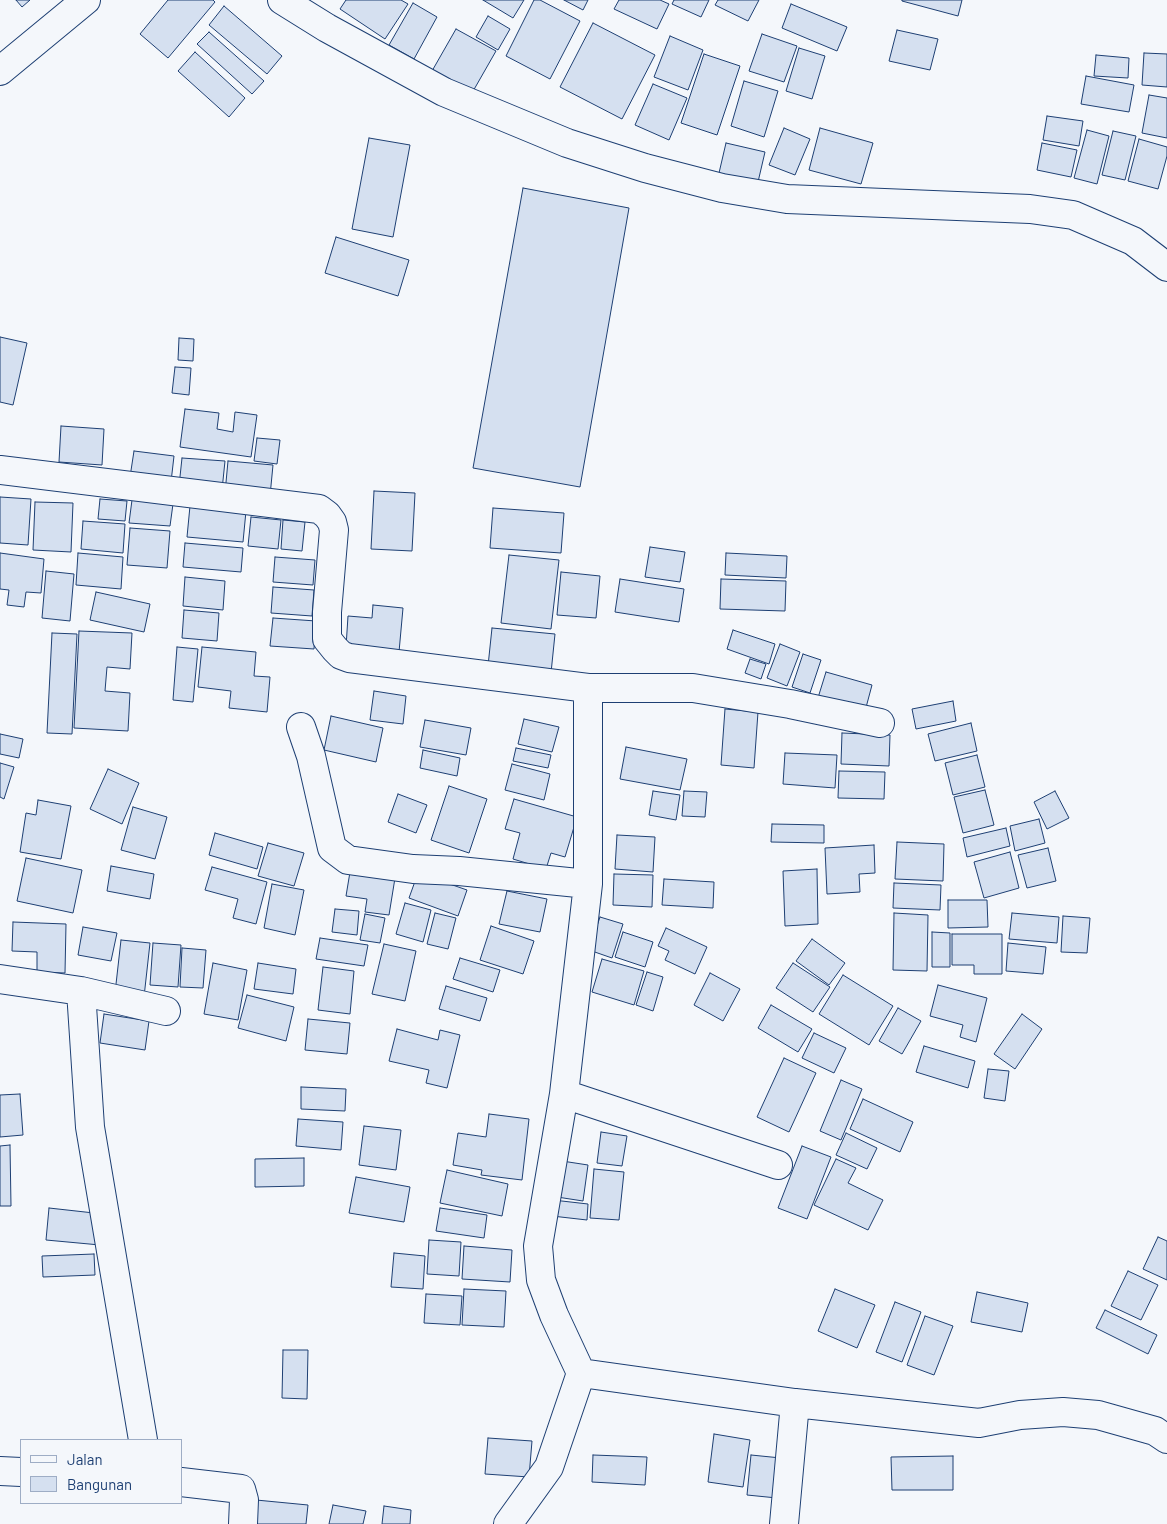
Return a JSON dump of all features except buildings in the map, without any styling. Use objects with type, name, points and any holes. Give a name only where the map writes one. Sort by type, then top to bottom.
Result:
[{"type":"street","points":[[0,71],[86,0]]},
{"type":"street","points":[[282,0],[327,28],[444,92],[567,143],[645,168],[722,188],[787,198],[1030,209],[1073,215],[1133,241],[1167,267]]},
{"type":"street","points":[[0,470],[320,510],[332,522],[334,530],[328,594],[327,639],[341,655],[359,661],[588,688],[693,688],[790,704],[880,722]]},
{"type":"street","points":[[508,1524],[549,1467],[581,1373],[554,1315],[541,1280],[538,1246],[564,1094],[588,884],[588,688]]},
{"type":"street","points":[[302,727],[311,756],[332,848],[348,860],[413,869],[459,871],[588,884]]},
{"type":"street","points":[[0,979],[81,991],[166,1011]]},
{"type":"street","points":[[81,991],[90,1127],[144,1439]]},
{"type":"street","points":[[564,1094],[778,1165]]},
{"type":"street","points":[[581,1373],[795,1403],[979,1423],[1020,1415],[1063,1412],[1098,1415],[1155,1431],[1167,1439]]},
{"type":"street","points":[[784,1524],[795,1403]]},
{"type":"street","points":[[0,1471],[20,1472]]},
{"type":"street","points":[[182,1482],[240,1490],[244,1500],[244,1524]]}]
